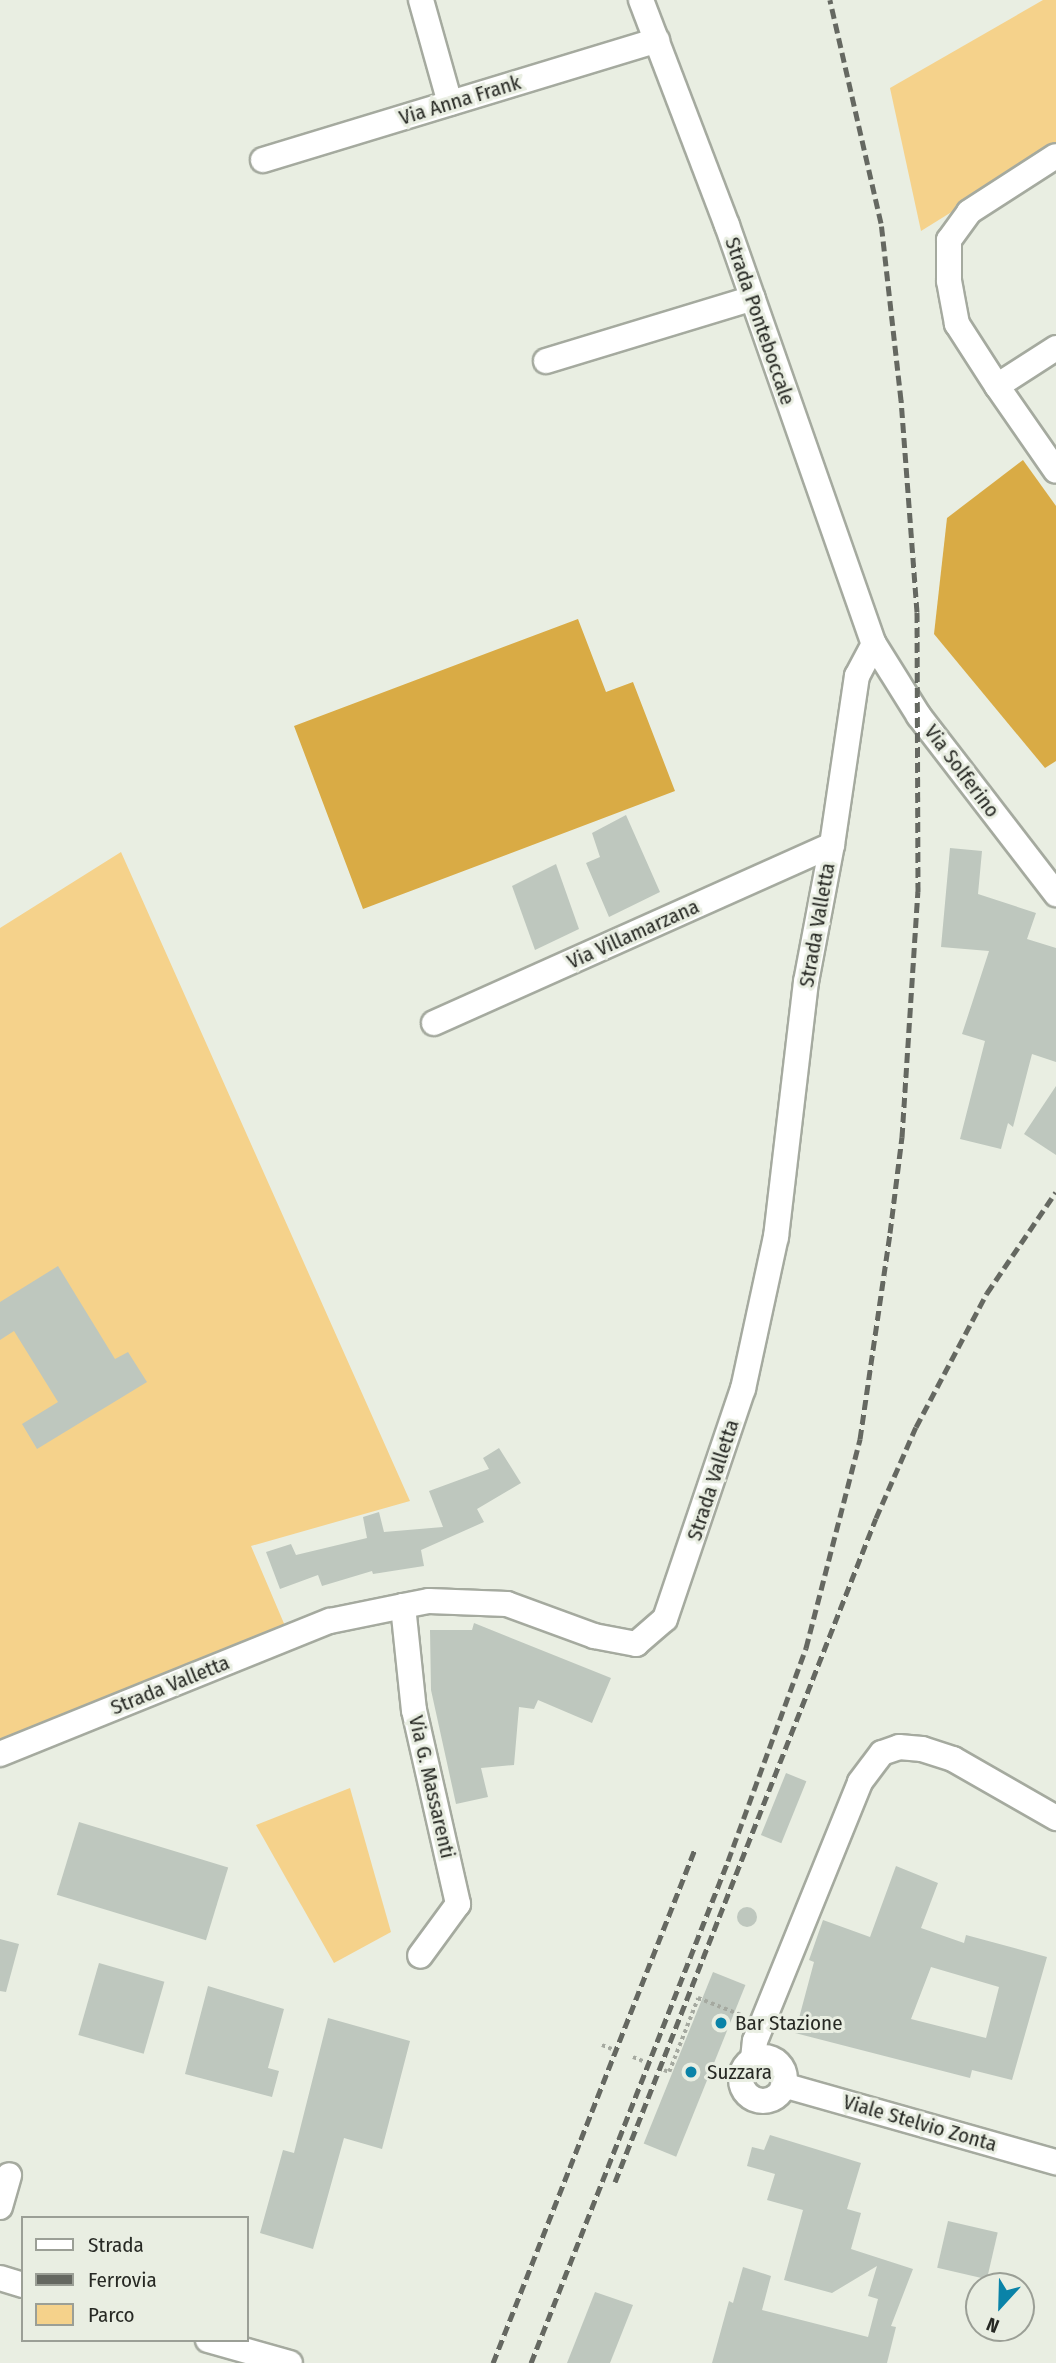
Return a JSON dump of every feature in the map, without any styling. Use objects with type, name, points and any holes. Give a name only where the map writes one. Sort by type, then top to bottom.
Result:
[{"type":"street","points":[[422,0],[450,103]]},
{"type":"street","name":"Strada Ponteboccale","points":[[641,0],[752,299],[874,644]]},
{"type":"street","name":"Via Anna Frank","points":[[263,160],[657,40]]},
{"type":"street","points":[[1056,156],[969,212],[949,240],[949,281],[957,324],[996,386],[1056,471]]},
{"type":"street","points":[[546,361],[752,299]]},
{"type":"street","points":[[996,386],[1056,348]]},
{"type":"street","name":"Strada Valletta","points":[[0,1754],[330,1621],[403,1606],[429,1601],[507,1604],[594,1636],[636,1644],[665,1619],[743,1389],[776,1237],[806,982],[832,845],[857,676],[874,644]]},
{"type":"street","name":"Via Solferino","points":[[874,644],[919,716],[1056,894]]},
{"type":"street","name":"Via Villamarzana","points":[[434,1023],[832,845]]},
{"type":"street","name":"Via G. Massarenti","points":[[403,1606],[414,1710],[457,1904],[420,1956]]},
{"type":"street","points":[[753,2059],[760,2057],[774,2060],[783,2071],[780,2092],[768,2100],[748,2095],[741,2076],[753,2059],[755,2041],[860,1782],[883,1753],[899,1747],[922,1749],[953,1759],[1056,1818]]},
{"type":"street","name":"Viale Stelvio Zonta","points":[[783,2085],[1056,2162]]},
{"type":"street","points":[[0,2207],[9,2175]]},
{"type":"street","points":[[0,2278],[21,2284]]},
{"type":"street","points":[[214,2342],[290,2363]]},
{"type":"path","points":[[664,2070],[669,2072],[678,2054],[698,1998],[762,2023]]},
{"type":"path","points":[[602,2045],[611,2049]]},
{"type":"path","points":[[633,2057],[643,2062]]},
{"type":"path","points":[[712,2068],[719,2070]]},
{"type":"green space","points":[[1043,0],[1056,0],[1056,147],[921,231],[890,88]]},
{"type":"green space","points":[[121,852],[410,1501],[251,1546],[294,1647],[0,1768],[0,928]]},
{"type":"green space","points":[[350,1788],[391,1932],[334,1963],[256,1825]]},
{"type":"shaded area","points":[[1023,460],[1056,506],[1056,761],[1045,768],[934,634],[947,518]]},
{"type":"shaded area","points":[[578,619],[606,692],[633,682],[675,791],[363,909],[294,726]]},
{"type":"building","points":[[626,815],[660,892],[609,917],[586,863],[600,857],[592,833]]},
{"type":"building","points":[[950,848],[982,851],[978,894],[1036,913],[1027,939],[1056,948],[1056,1062],[1032,1054],[1013,1127],[1008,1123],[1001,1149],[960,1139],[985,1041],[962,1034],[989,951],[941,947]]},
{"type":"building","points":[[556,864],[579,929],[535,950],[512,886]]},
{"type":"building","points":[[1056,1086],[1056,1155],[1024,1134]]},
{"type":"building","points":[[58,1266],[115,1359],[128,1352],[147,1382],[37,1449],[22,1424],[58,1402],[14,1331],[0,1340],[0,1302]]},
{"type":"building","points":[[499,1448],[521,1483],[477,1509],[484,1522],[421,1550],[424,1566],[373,1574],[372,1571],[322,1586],[318,1575],[280,1589],[266,1552],[291,1544],[296,1555],[367,1538],[363,1517],[379,1512],[384,1532],[443,1527],[429,1491],[489,1469],[483,1458]]},
{"type":"building","points":[[474,1623],[611,1678],[592,1723],[538,1700],[534,1709],[519,1707],[514,1765],[481,1768],[488,1797],[456,1804],[431,1690],[430,1630],[472,1630]]},
{"type":"building","points":[[786,1773],[806,1781],[781,1843],[761,1835]]},
{"type":"building","points":[[79,1822],[228,1868],[206,1940],[57,1895]]},
{"type":"building","points":[[896,1866],[938,1883],[921,1928],[964,1943],[966,1935],[1047,1957],[1012,2080],[972,2070],[970,2078],[795,2033],[814,1962],[809,1960],[823,1920],[870,1937]],"holes":[[[931,1967],[999,1987],[986,2038],[911,2019]]]},
{"type":"building","points":[[743,1907],[751,1907],[757,1917],[751,1927],[743,1927],[737,1921],[737,1913]]},
{"type":"building","points":[[0,1939],[19,1944],[6,1992],[0,1991]]},
{"type":"building","points":[[99,1963],[164,1982],[144,2054],[78,2035]]},
{"type":"building","points":[[713,1972],[745,1985],[676,2157],[644,2144]]},
{"type":"building","points":[[208,1986],[284,2009],[268,2068],[279,2071],[272,2097],[185,2074]]},
{"type":"building","points":[[328,2018],[410,2041],[382,2149],[344,2138],[313,2249],[260,2233],[283,2150],[294,2153]]},
{"type":"building","points":[[770,2135],[861,2163],[847,2209],[861,2213],[851,2249],[913,2269],[891,2326],[896,2327],[887,2363],[712,2363],[729,2301],[733,2303],[743,2267],[771,2276],[762,2310],[868,2337],[878,2299],[868,2296],[877,2266],[832,2293],[784,2280],[803,2210],[767,2200],[775,2174],[747,2166],[752,2147],[764,2150]]},
{"type":"building","points":[[948,2221],[998,2232],[989,2272],[965,2272],[965,2274],[937,2268]]},
{"type":"building","points":[[595,2292],[633,2305],[610,2363],[567,2363]]},
{"type":"railway","points":[[531,2363],[728,1861],[806,1648],[860,1439],[890,1233],[902,1137],[918,892],[917,612],[901,400],[881,223],[830,0]]},
{"type":"railway","points":[[615,2182],[876,1518],[916,1427],[987,1293],[1056,1192]]},
{"type":"railway","points":[[493,2363],[695,1849]]},
{"type":"place","name":"Bar Stazione","points":[[721,2023]]},
{"type":"place","name":"Suzzara","points":[[691,2072]]}]
